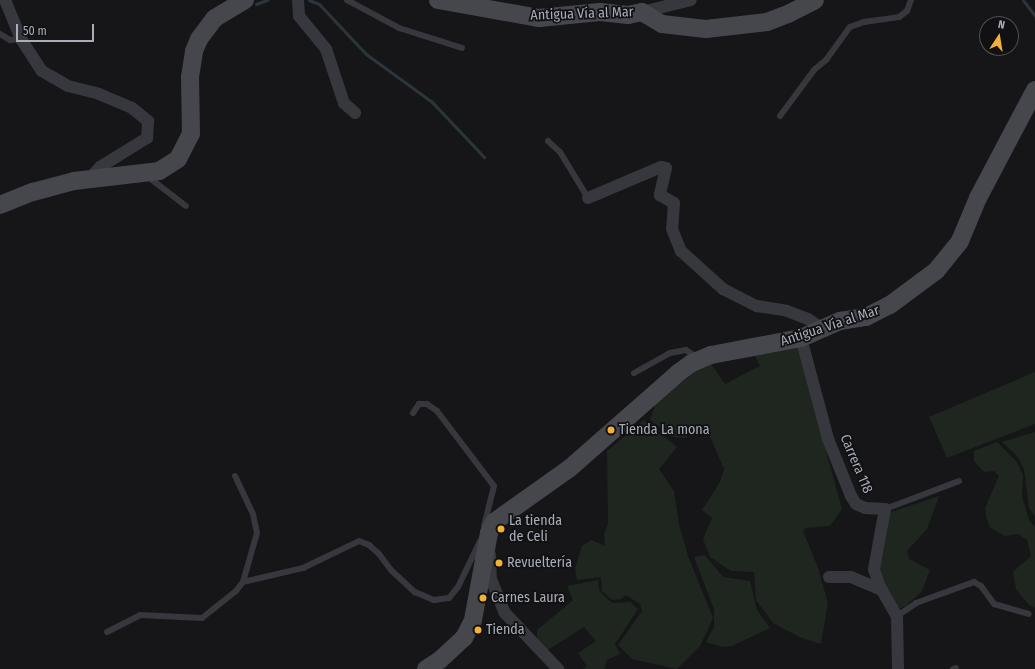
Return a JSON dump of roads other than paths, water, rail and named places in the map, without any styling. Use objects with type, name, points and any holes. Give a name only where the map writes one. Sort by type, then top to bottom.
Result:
[{"type":"main road","points":[[0,205],[33,192],[90,178],[144,174],[170,166],[183,154],[191,134],[190,77],[194,51],[199,39],[215,18],[245,0]]},
{"type":"main road","name":"Antigua Vía al Mar","points":[[438,0],[459,2],[539,18],[600,12],[628,15],[642,12],[662,24],[706,30],[767,22],[815,0]]},
{"type":"main road","name":"Antigua Vía al Mar","points":[[426,669],[440,660],[464,638],[473,620],[486,535],[489,533],[500,516],[570,468],[678,373],[700,359],[802,338],[840,321],[866,317],[890,305],[936,271],[960,241],[978,198],[1035,90]]},
{"type":"street","points":[[6,0],[21,39],[42,71],[54,79],[115,100],[132,108],[148,121],[147,138],[100,167],[90,178]]},
{"type":"street","points":[[298,0],[299,16],[326,50],[344,103],[355,113]]},
{"type":"street","points":[[642,12],[691,0]]},
{"type":"street","points":[[588,198],[661,167],[666,168],[660,195],[674,203],[672,229],[682,251],[723,289],[757,306],[787,311],[808,318],[822,328]]},
{"type":"street","name":"Carrera 118","points":[[802,338],[828,439],[851,496],[856,504],[865,508],[885,509]]},
{"type":"street","points":[[885,509],[874,569],[882,590],[897,616],[898,669]]},
{"type":"street","points":[[486,535],[491,579],[504,612],[558,669]]},
{"type":"street","points":[[829,577],[851,577],[882,590]]},
{"type":"lane","points":[[347,0],[400,28],[462,48]]},
{"type":"lane","points":[[780,116],[814,70],[826,60],[850,27],[864,22],[899,17],[907,11],[911,0]]},
{"type":"lane","points":[[0,34],[10,40],[21,39]]},
{"type":"lane","points":[[548,141],[560,152],[588,198]]},
{"type":"lane","points":[[144,174],[186,206]]},
{"type":"lane","points":[[634,373],[670,353],[686,350],[700,359]]},
{"type":"lane","points":[[243,582],[258,576],[303,568],[359,541],[369,545],[379,554],[391,570],[415,592],[434,600],[449,598],[461,582],[480,542],[486,535],[494,486],[437,411],[427,404],[419,404],[413,414]]},
{"type":"lane","points":[[107,632],[140,615],[202,618],[229,599],[243,582],[257,533],[253,514],[234,476]]},
{"type":"lane","points":[[885,509],[959,481]]},
{"type":"lane","points":[[897,616],[916,603],[974,582],[981,586],[994,604],[1029,614]]},
{"type":"waterway","points":[[256,4],[267,0]]},
{"type":"waterway","points":[[309,0],[319,4],[366,54],[432,102],[484,157]]},
{"type":"waterway","points":[[1023,0],[1035,16]]},
{"type":"place","name":"Tienda La mona","points":[[611,430]]},
{"type":"place","name":"La tienda de Celi","points":[[501,529]]},
{"type":"place","name":"Revueltería","points":[[499,563]]},
{"type":"place","name":"Carnes Laura","points":[[483,598]]},
{"type":"place","name":"Tienda","points":[[478,630]]}]
